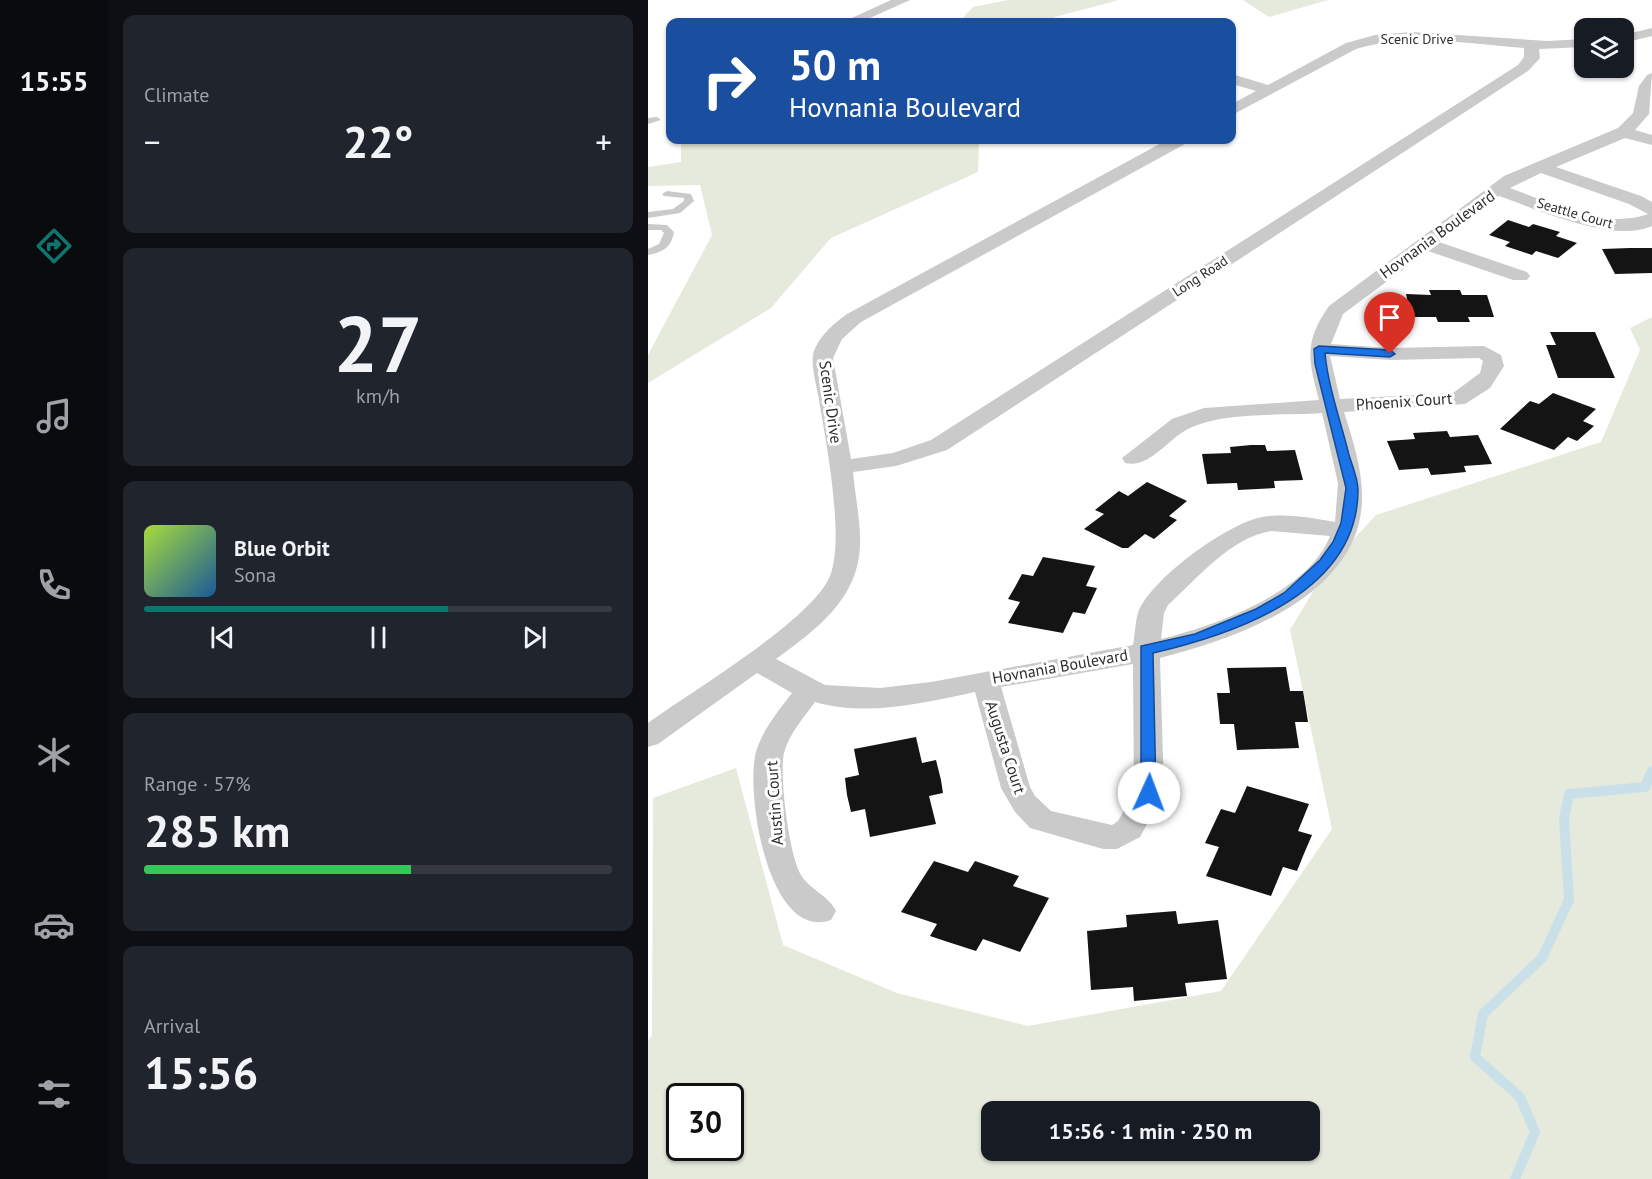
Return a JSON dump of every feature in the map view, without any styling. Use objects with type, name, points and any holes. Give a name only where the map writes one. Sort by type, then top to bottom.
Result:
[{"type":"street","points":[[860,18],[903,0]]},
{"type":"street","points":[[1634,36],[1652,32]]},
{"type":"street","name":"Scenic Drive","points":[[1236,108],[1351,46],[1375,39],[1412,36],[1531,44],[1574,44]]},
{"type":"street","name":"Long Road","points":[[841,467],[896,459],[939,445],[1523,68],[1532,58],[1531,44]]},
{"type":"street","name":"Hovnania Boulevard","points":[[758,660],[791,683],[809,690],[836,697],[868,698],[986,680],[1146,650],[1198,638],[1261,613],[1310,579],[1324,563],[1344,531],[1351,505],[1352,488],[1319,349],[1327,323],[1336,310],[1498,190],[1539,167],[1624,132],[1647,111],[1647,86],[1652,78]]},
{"type":"street","points":[[1236,80],[1269,90]]},
{"type":"street","points":[[1624,132],[1652,140]]},
{"type":"street","name":"Scenic Drive","points":[[648,737],[807,624],[829,600],[843,576],[848,545],[841,467],[823,358],[830,341],[838,330],[854,318],[1172,144]]},
{"type":"street","name":"Seattle Court","points":[[1539,167],[1635,200],[1652,210]]},
{"type":"street","name":"Seattle Court","points":[[1498,190],[1611,225],[1634,226],[1645,224],[1652,219]]},
{"type":"street","points":[[1424,243],[1520,276]]},
{"type":"street","name":"Phoenix Court","points":[[1319,349],[1390,354],[1484,352],[1494,359],[1495,368],[1490,376],[1457,399],[1331,407]]},
{"type":"street","points":[[1133,458],[1180,424],[1212,413],[1331,407]]},
{"type":"street","name":"Augusta Court","points":[[986,680],[1016,788],[1025,804],[1041,820],[1103,837],[1117,837],[1129,829],[1149,793],[1146,650],[1151,613],[1158,600],[1233,537],[1248,528],[1269,524],[1300,524],[1344,531]]},
{"type":"street","name":"Austin Court","points":[[809,690],[781,728],[769,755],[769,773],[781,865],[787,880],[801,897],[820,911]]},
{"type":"lane","points":[[648,214],[676,211],[684,208],[689,201],[688,196],[682,194],[667,195]]},
{"type":"lane","points":[[648,226],[664,226],[669,232],[667,242],[662,249],[648,252]]},
{"type":"shaded area","points":[[1008,0],[1119,0],[1054,18],[963,18],[973,7]]},
{"type":"shaded area","points":[[1243,0],[1328,0],[1269,17]]},
{"type":"shaded area","points":[[681,144],[979,144],[978,172],[831,238],[771,308],[648,383],[648,355],[712,235],[700,185],[648,186],[648,167],[681,162]]},
{"type":"shaded area","points":[[1652,317],[1652,1179],[648,1179],[648,1040],[652,1036],[653,798],[736,768],[783,945],[897,993],[1028,1026],[1221,991],[1332,829],[1290,630],[1327,568],[1376,515],[1601,442],[1640,350],[1630,328]]},
{"type":"building","points":[[1508,220],[1529,227],[1533,224],[1560,232],[1556,236],[1577,243],[1558,258],[1536,251],[1532,255],[1505,246],[1510,242],[1489,235]]},
{"type":"building","points":[[1652,248],[1652,273],[1615,274],[1602,249]]},
{"type":"building","points":[[1429,290],[1460,290],[1462,295],[1487,295],[1494,317],[1468,317],[1470,322],[1438,322],[1436,317],[1411,317],[1406,294],[1431,295]]},
{"type":"building","points":[[1550,332],[1595,332],[1615,378],[1558,378],[1546,345],[1556,345]]},
{"type":"building","points":[[1553,393],[1596,409],[1583,421],[1594,426],[1577,441],[1568,437],[1554,450],[1500,429],[1530,401],[1539,404]]},
{"type":"building","points":[[1447,431],[1450,437],[1478,435],[1492,464],[1464,466],[1466,472],[1431,475],[1428,468],[1399,470],[1387,441],[1415,439],[1413,433]]},
{"type":"building","points":[[1265,445],[1267,451],[1295,450],[1303,480],[1274,481],[1275,488],[1238,490],[1237,483],[1207,484],[1202,454],[1231,453],[1230,447]]},
{"type":"building","points":[[1147,482],[1187,501],[1169,516],[1177,520],[1154,539],[1145,534],[1128,548],[1122,548],[1084,529],[1104,514],[1095,510],[1119,491],[1128,496]]},
{"type":"building","points":[[1043,557],[1095,566],[1086,586],[1097,588],[1085,614],[1073,612],[1063,633],[1008,623],[1020,602],[1008,599],[1022,574],[1033,576]]},
{"type":"building","points":[[1286,667],[1290,691],[1303,691],[1306,709],[1308,722],[1295,722],[1299,748],[1237,750],[1234,724],[1220,724],[1217,693],[1230,693],[1227,668]]},
{"type":"building","points":[[916,737],[922,763],[936,760],[941,780],[943,793],[929,796],[936,824],[870,837],[865,809],[851,812],[847,795],[845,778],[859,775],[854,749]]},
{"type":"building","points":[[1247,786],[1309,804],[1298,831],[1312,835],[1297,871],[1283,867],[1271,896],[1206,876],[1219,847],[1205,843],[1221,809],[1235,813]]},
{"type":"building","points":[[934,861],[968,872],[975,861],[1019,876],[1013,886],[1049,898],[1020,952],[983,939],[976,951],[930,936],[937,924],[901,912]]},
{"type":"building","points":[[1176,911],[1178,924],[1218,920],[1227,979],[1185,983],[1187,996],[1134,1001],[1133,987],[1091,990],[1087,931],[1127,927],[1126,915]]},
{"type":"waterway","points":[[1515,1179],[1535,1132],[1520,1097],[1475,1057],[1483,1014],[1542,958],[1569,900],[1564,818],[1569,794],[1645,787],[1652,771]]},
{"type":"route","points":[[1149,793],[1146,650],[1198,638],[1261,613],[1289,596],[1310,579],[1324,563],[1339,542],[1347,523],[1352,488],[1320,364],[1319,349],[1390,354]]}]
